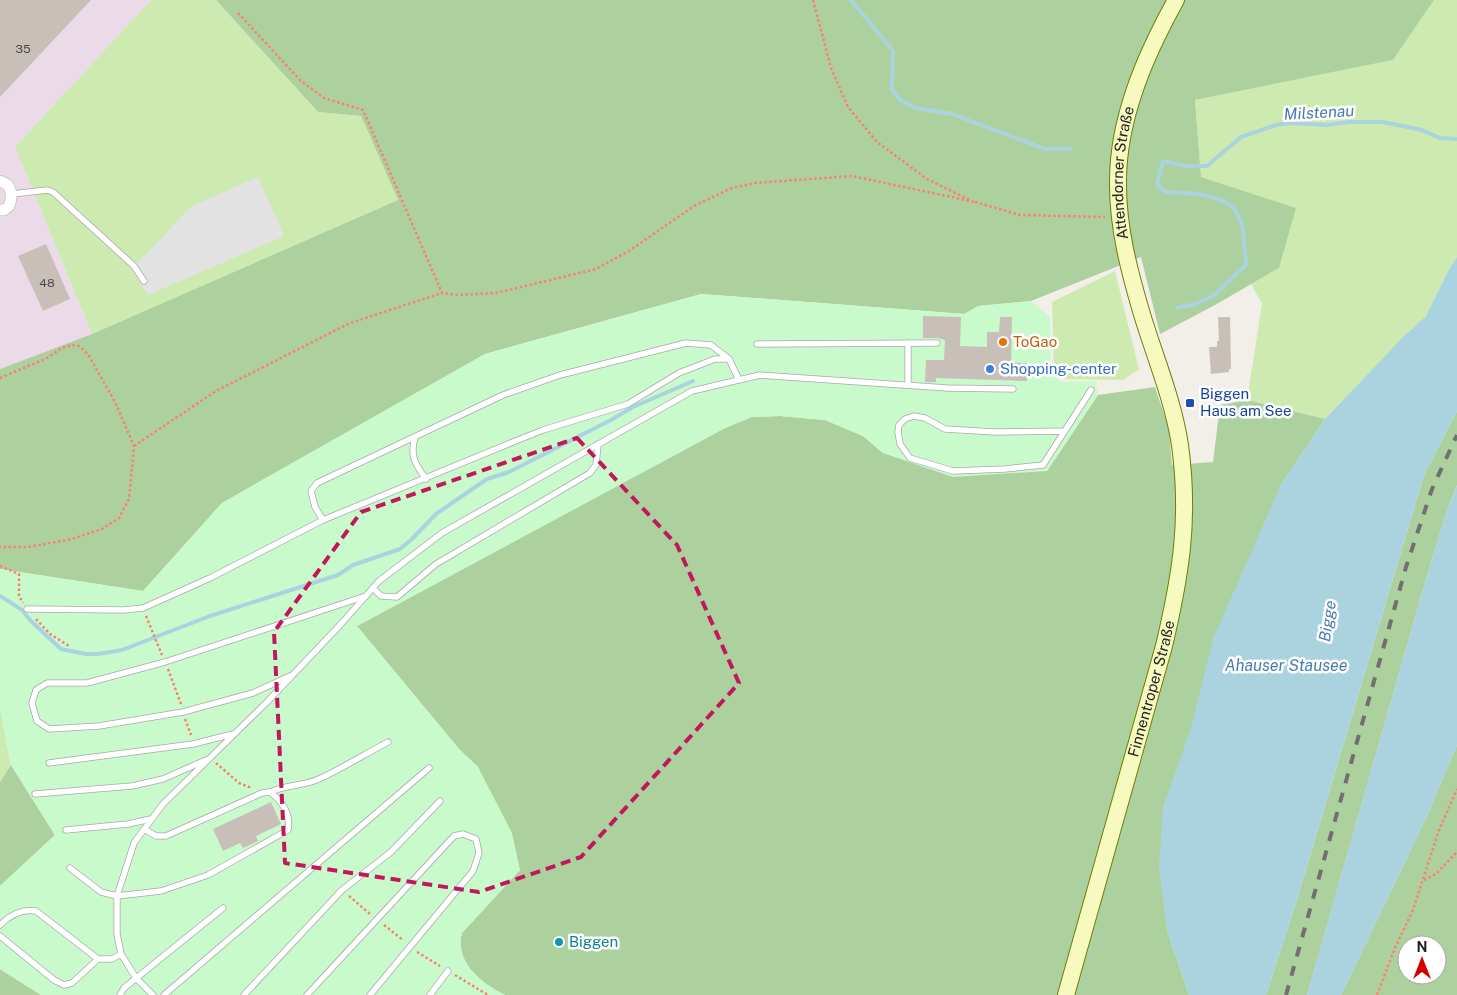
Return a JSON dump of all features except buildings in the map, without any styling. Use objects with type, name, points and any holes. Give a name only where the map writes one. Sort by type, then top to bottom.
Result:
[{"type":"main road","name":"Attendorner Straße","points":[[1163,379],[1127,260],[1120,216],[1118,184],[1120,150],[1127,116],[1137,84],[1150,52],[1176,0]]},
{"type":"main road","name":"Finnentroper Straße","points":[[1066,995],[1151,695],[1176,597],[1180,572],[1185,518],[1183,477],[1176,427],[1163,379]]},
{"type":"street","points":[[0,181],[9,186],[12,194],[9,206],[4,210],[0,210]]},
{"type":"lane","points":[[12,194],[47,190],[53,192],[134,266],[144,281]]},
{"type":"lane","points":[[908,343],[908,385]]},
{"type":"lane","points":[[756,344],[937,343]]},
{"type":"lane","points":[[323,520],[316,508],[311,492],[316,483],[503,395],[560,375],[686,344],[711,345],[729,359],[739,380]]},
{"type":"lane","points":[[27,609],[124,610],[143,608],[210,578],[323,520],[543,430],[628,404],[679,373],[715,360],[729,359]]},
{"type":"lane","points":[[153,995],[136,978],[121,954],[116,920],[117,896],[134,843],[163,804],[294,674],[379,581],[442,533],[692,392],[739,380],[760,375],[947,388],[1013,389]]},
{"type":"lane","points":[[1065,431],[995,432],[945,429],[925,418],[914,416],[905,419],[899,425],[898,432],[900,444],[910,458],[953,471],[1043,465],[1065,431],[1091,390]]},
{"type":"lane","points":[[415,437],[411,450],[419,470],[426,479]]},
{"type":"lane","points":[[373,588],[381,596],[397,597],[436,564],[590,473],[596,465],[598,444]]},
{"type":"lane","points":[[294,674],[253,693],[183,712],[99,726],[49,729],[37,721],[32,703],[36,690],[47,682],[87,683],[165,662],[366,596]]},
{"type":"lane","points":[[48,763],[194,744],[235,733]]},
{"type":"lane","points":[[144,829],[156,836],[166,836],[262,793],[318,780],[388,742]]},
{"type":"lane","points":[[35,794],[132,786],[163,779],[210,758]]},
{"type":"lane","points":[[164,995],[429,768]]},
{"type":"lane","points":[[70,868],[101,892],[117,896],[161,891],[208,875],[288,830],[288,813],[277,797],[270,792]]},
{"type":"lane","points":[[244,995],[342,890],[391,852],[440,801]]},
{"type":"lane","points":[[66,830],[128,824],[151,819]]},
{"type":"lane","points":[[308,995],[454,836],[463,834],[476,838],[479,853],[473,871],[370,995]]},
{"type":"lane","points":[[120,995],[124,988],[223,908]]},
{"type":"lane","points":[[0,925],[18,913],[27,910],[36,911],[98,959],[112,959],[121,954]]},
{"type":"lane","points":[[0,936],[54,980],[64,985],[72,983],[98,959]]},
{"type":"lane","points":[[430,995],[448,971]]},
{"type":"path","points":[[813,0],[831,68],[848,107],[877,142],[927,179],[975,202]]},
{"type":"path","points":[[238,13],[301,80],[324,98],[363,110],[442,293]]},
{"type":"path","points":[[134,446],[216,392],[350,323],[442,293],[457,295],[496,293],[596,269],[629,251],[694,206],[732,188],[755,183],[852,176],[975,202],[1020,215],[1094,218],[1120,216]]},
{"type":"path","points":[[0,378],[47,358],[62,348],[72,345],[79,346],[88,354],[115,402],[134,446],[129,499],[119,518],[102,529],[72,539],[28,547],[0,547]]},
{"type":"path","points":[[143,608],[165,662],[194,744]]},
{"type":"path","points":[[210,758],[239,783],[262,793]]},
{"type":"path","points":[[1377,995],[1395,948],[1413,910],[1439,830],[1457,789]]},
{"type":"path","points":[[1424,880],[1436,874],[1457,852]]},
{"type":"highlighted area","points":[[577,438],[677,545],[739,683],[581,857],[479,892],[285,863],[274,632],[361,512]]},
{"type":"shaded area","points":[[0,0],[151,0],[15,147],[92,334],[0,369]]},
{"type":"shaded area","points":[[258,177],[284,236],[148,295],[130,268],[192,206]]},
{"type":"green space","points":[[151,0],[216,0],[318,112],[361,116],[398,200],[92,334],[15,147]]},
{"type":"green space","points":[[216,0],[1434,0],[1393,60],[1195,100],[1201,177],[1296,208],[1279,268],[1160,334],[1141,257],[1031,301],[978,306],[965,314],[701,294],[485,354],[222,503],[143,591],[0,569],[0,369],[92,334],[398,200],[361,116],[318,112]]},
{"type":"green space","points":[[1434,0],[1457,0],[1457,257],[1426,316],[1403,337],[1325,419],[1247,400],[1262,304],[1251,284],[1279,268],[1201,177],[1195,100],[1393,60]]},
{"type":"green space","points":[[1115,271],[1139,369],[1123,380],[1065,379],[1054,373],[1052,302]]},
{"type":"green space","points":[[702,294],[964,314],[978,306],[1031,301],[1050,317],[1051,374],[1063,382],[1095,381],[1098,395],[1047,471],[953,477],[883,453],[863,436],[825,420],[780,416],[752,417],[725,428],[357,626],[459,749],[478,767],[512,833],[520,870],[462,933],[461,944],[462,953],[472,971],[487,985],[505,995],[41,995],[0,969],[0,886],[55,835],[11,765],[0,708],[0,569],[143,591],[222,503],[485,354]]},
{"type":"green space","points":[[1155,387],[1169,429],[1172,465],[1213,462],[1220,405],[1247,400],[1325,419],[1281,485],[1163,808],[1167,930],[1189,995],[505,995],[487,985],[472,971],[462,953],[462,933],[520,870],[478,767],[459,749],[357,626],[725,428],[752,417],[780,416],[825,420],[863,436],[883,453],[1047,471],[1098,395]]},
{"type":"green space","points":[[1457,411],[1457,485],[1426,579],[1308,992],[1307,995],[1266,995],[1295,906],[1424,475]]},
{"type":"green space","points":[[0,708],[11,765],[0,782]]},
{"type":"green space","points":[[1457,745],[1457,995],[1341,995],[1426,818]]},
{"type":"green space","points":[[11,765],[55,835],[0,886],[0,782]]},
{"type":"green space","points":[[0,969],[41,995],[0,995]]},
{"type":"water","name":"Ahauser Stausee","points":[[1457,257],[1457,411],[1424,475],[1295,906],[1266,995],[1189,995],[1167,930],[1159,867],[1163,808],[1192,725],[1213,639],[1281,485],[1325,419],[1403,337],[1426,316]]},
{"type":"water","points":[[1457,485],[1457,745],[1426,818],[1341,995],[1307,995],[1426,579]]},
{"type":"waterway","name":"Milstenau","points":[[851,0],[893,51],[892,89],[900,100],[916,108],[952,114],[1045,149],[1071,149]]},
{"type":"waterway","name":"Milstenau","points":[[1177,308],[1195,304],[1213,296],[1247,264],[1241,221],[1234,208],[1226,202],[1209,196],[1165,192],[1157,184],[1163,161],[1186,166],[1207,166],[1241,137],[1276,125],[1289,123],[1327,125],[1349,122],[1383,122],[1422,130],[1440,138],[1457,139]]},
{"type":"waterway","points":[[0,596],[22,610],[61,649],[86,654],[122,650],[210,616],[338,575],[353,565],[400,549],[436,514],[487,479],[509,472],[633,407],[693,381]]},
{"type":"railway","points":[[1286,995],[1406,567],[1432,489],[1457,435]]},
{"type":"place","name":"ToGao","points":[[1003,342]]},
{"type":"place","name":"Shopping-center","points":[[990,369]]},
{"type":"place","name":"Biggen Haus am See","points":[[1190,403]]},
{"type":"place","name":"Biggen","points":[[559,942]]},
{"type":"water label","name":"Bigge","points":[[1327,621]]}]
